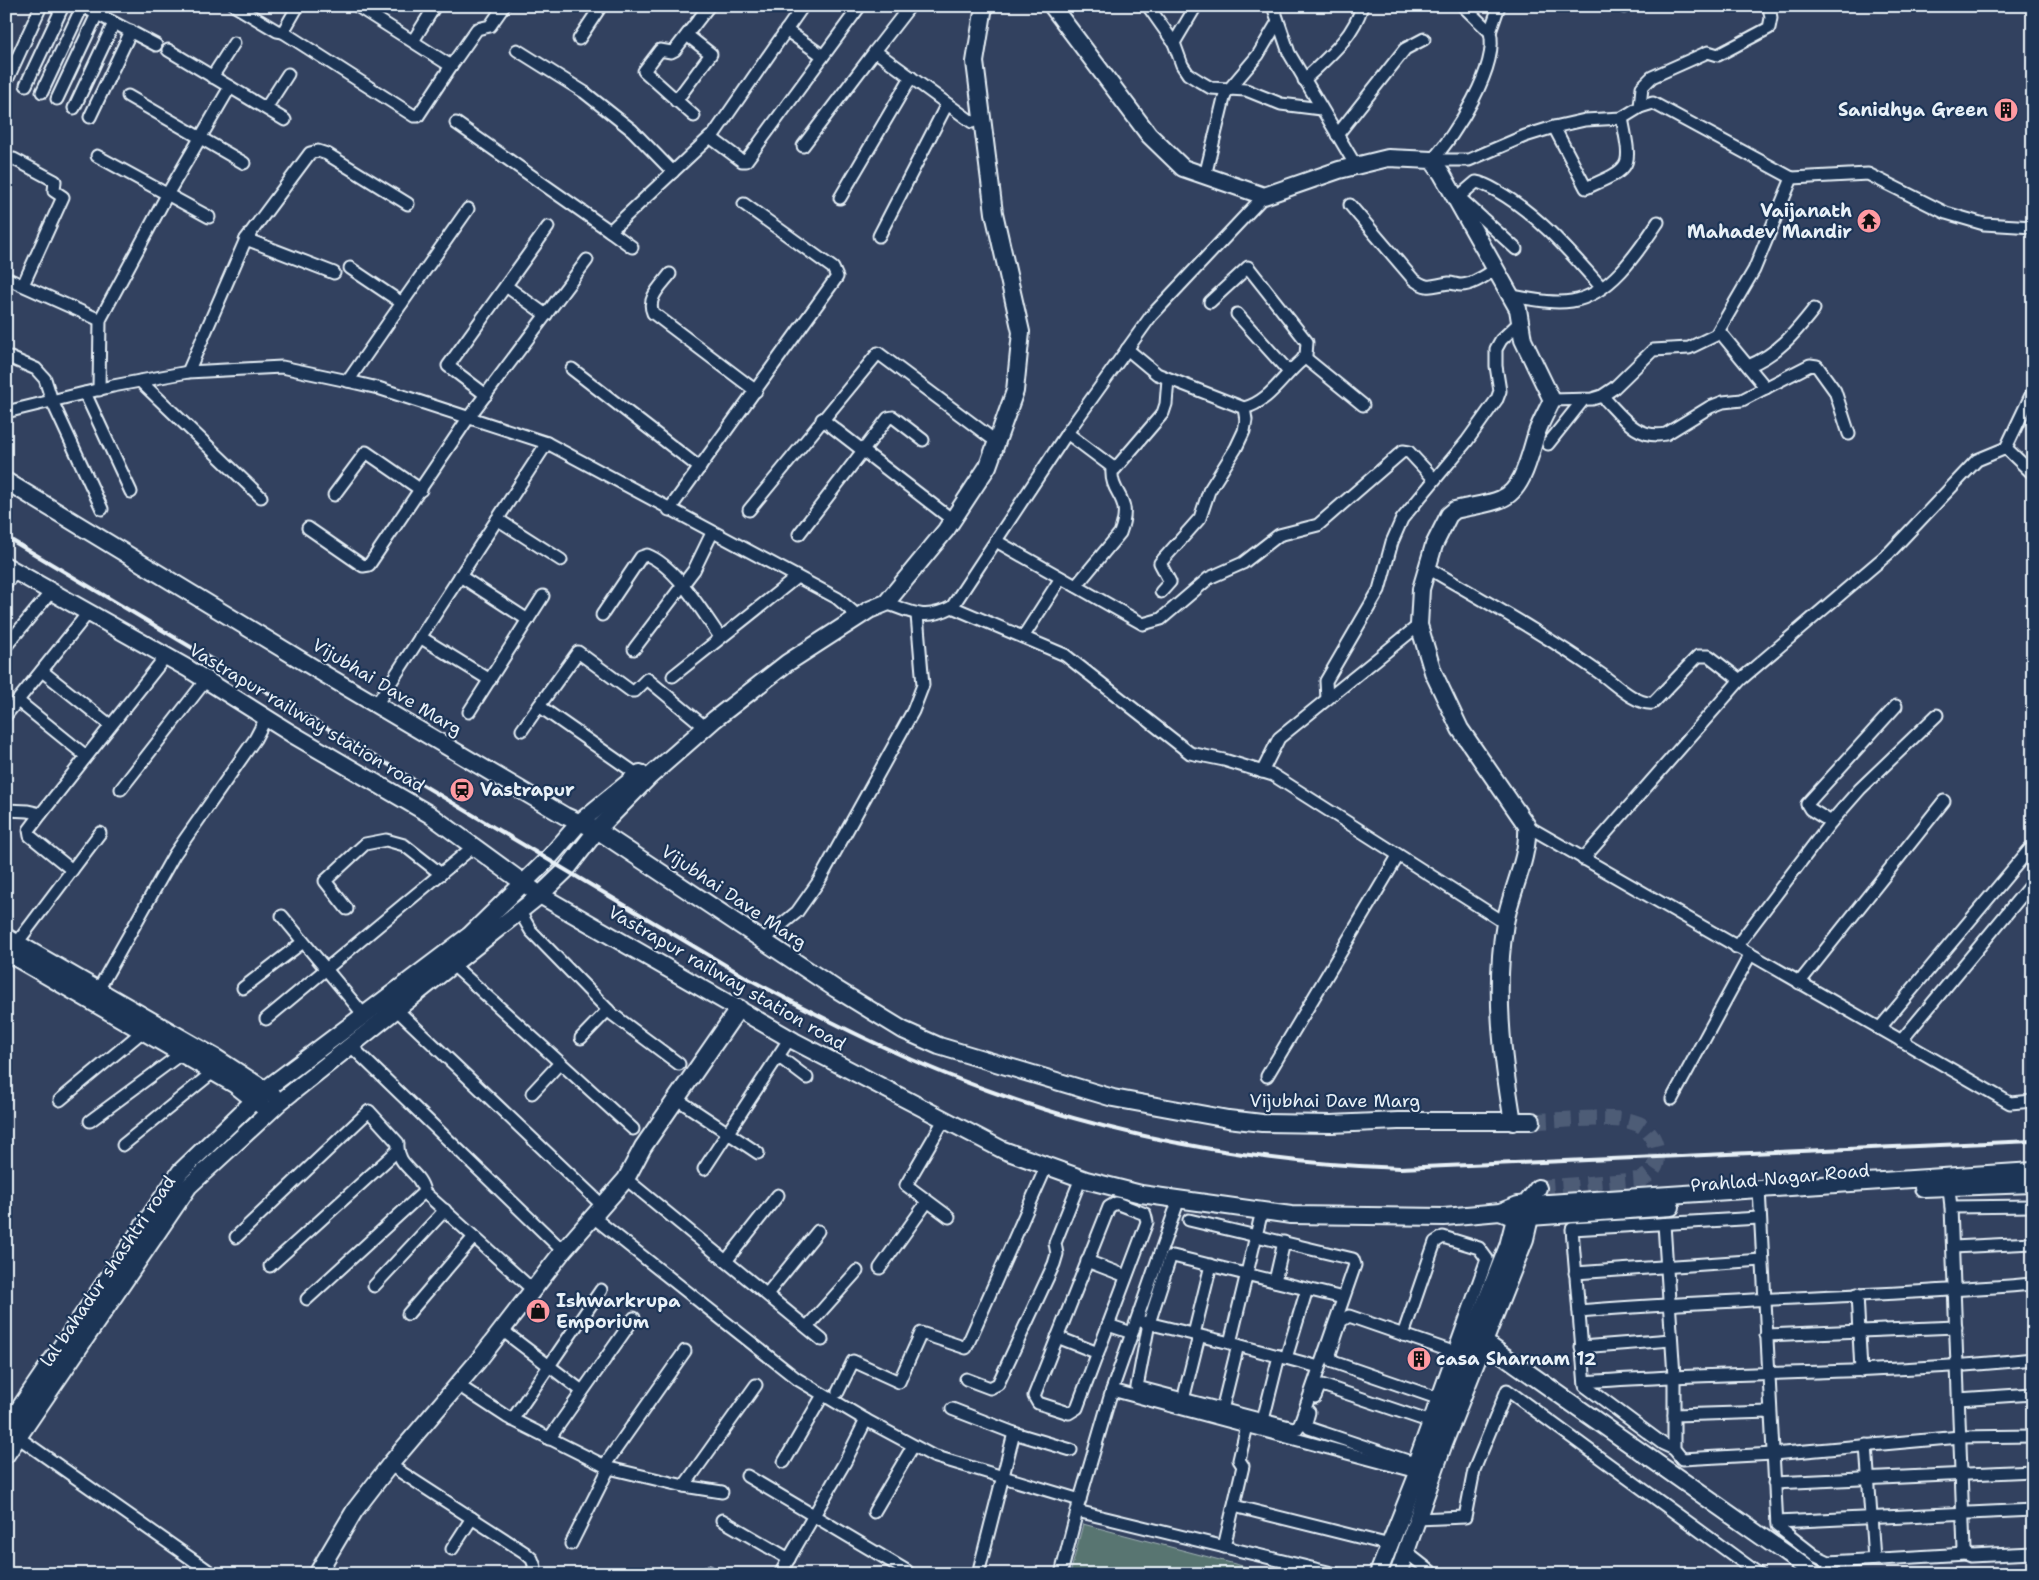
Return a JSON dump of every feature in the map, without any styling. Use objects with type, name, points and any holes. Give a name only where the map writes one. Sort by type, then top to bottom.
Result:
[{"type":"street","points":[[8,78],[41,6]]},
{"type":"street","points":[[26,85],[63,6]]},
{"type":"street","points":[[42,92],[82,6],[156,45]]},
{"type":"street","points":[[235,6],[277,31],[283,32],[414,116],[420,115],[476,29],[490,26],[504,6]]},
{"type":"street","points":[[357,6],[451,66]]},
{"type":"street","points":[[413,41],[435,6]]},
{"type":"street","points":[[579,39],[601,6]]},
{"type":"street","points":[[694,116],[644,71],[660,50],[671,52],[675,50],[709,6]]},
{"type":"street","points":[[610,231],[712,137],[802,6]]},
{"type":"street","points":[[803,146],[910,6]]},
{"type":"street","points":[[213,1574],[10,1432],[180,1172],[261,1094],[470,935],[548,859],[580,822],[699,722],[782,656],[854,615],[881,596],[946,515],[980,462],[990,437],[1007,389],[1012,333],[986,214],[972,122],[967,62],[975,6]]},
{"type":"street","points":[[854,615],[886,603],[946,530],[988,466],[1015,391],[1021,332],[994,213],[976,62],[984,6]]},
{"type":"street","points":[[1052,6],[1149,136],[1183,168],[1264,196]]},
{"type":"street","points":[[1148,6],[1174,43],[1182,65],[1188,74],[1211,88],[1246,90],[1281,104],[1321,109]]},
{"type":"street","points":[[1174,43],[1196,6]]},
{"type":"street","points":[[1273,6],[1277,23],[1289,53],[1356,166]]},
{"type":"street","points":[[1304,80],[1343,42],[1359,15],[1362,6]]},
{"type":"street","points":[[1463,6],[1490,32]]},
{"type":"street","points":[[1432,160],[1456,131],[1474,97],[1488,60],[1491,44],[1490,32],[1499,6]]},
{"type":"street","points":[[1640,107],[1642,87],[1652,77],[1686,60],[1708,52],[1718,55],[1769,28],[1771,18],[1769,6]]},
{"type":"street","points":[[283,32],[296,7]]},
{"type":"street","points":[[712,137],[742,161],[746,161],[823,56],[854,8]]},
{"type":"street","points":[[57,99],[97,14]]},
{"type":"street","points":[[74,108],[114,23]]},
{"type":"street","points":[[1205,176],[1222,102],[1229,89],[1258,54],[1277,23]]},
{"type":"street","points":[[786,30],[823,56]]},
{"type":"street","points":[[90,117],[130,31]]},
{"type":"street","points":[[676,101],[711,54],[687,35]]},
{"type":"street","points":[[1337,135],[1405,49],[1424,40]]},
{"type":"street","points":[[212,76],[234,42]]},
{"type":"street","points":[[168,50],[285,120]]},
{"type":"street","points":[[517,50],[584,92],[632,130],[673,172]]},
{"type":"street","points":[[875,51],[972,122]]},
{"type":"street","points":[[266,108],[288,74]]},
{"type":"street","points":[[840,198],[911,77]]},
{"type":"street","points":[[98,390],[100,320],[168,193],[230,87]]},
{"type":"street","points":[[128,96],[244,163]]},
{"type":"street","points":[[886,603],[917,615],[937,615],[952,607],[1067,433],[1151,316],[1264,196],[1356,166],[1388,158],[1469,160],[1524,136],[1585,120],[1622,118],[1640,107],[1653,103],[1792,178],[1868,174],[1946,213],[1984,224],[2033,227]]},
{"type":"street","points":[[879,236],[947,104]]},
{"type":"street","points":[[1554,127],[1586,188],[1620,172],[1626,166],[1629,154],[1622,118]]},
{"type":"street","points":[[456,123],[632,247]]},
{"type":"street","points":[[188,372],[246,239],[304,158],[310,153],[318,151],[327,154],[408,204]]},
{"type":"street","points":[[97,156],[209,217]]},
{"type":"street","points":[[14,159],[54,180],[54,191],[63,197],[23,285]]},
{"type":"street","points":[[1432,160],[1458,198],[1518,309],[1523,340],[1552,400]]},
{"type":"street","points":[[1552,400],[1583,400],[1602,396],[1614,388],[1653,350],[1690,348],[1709,340],[1719,331],[1754,270],[1792,178]]},
{"type":"street","points":[[1458,198],[1476,182],[1479,182],[1531,212],[1601,288]]},
{"type":"street","points":[[1458,198],[1516,249]]},
{"type":"street","points":[[669,510],[837,277],[833,268],[744,204]]},
{"type":"street","points":[[1350,205],[1419,284],[1435,288],[1450,283],[1468,284],[1496,269]]},
{"type":"street","points":[[348,380],[468,209]]},
{"type":"street","points":[[1511,296],[1540,301],[1573,301],[1601,288],[1638,251],[1658,222]]},
{"type":"street","points":[[486,394],[448,366],[548,226]]},
{"type":"street","points":[[246,239],[334,273]]},
{"type":"street","points":[[308,528],[367,567],[373,561],[469,417],[587,260]]},
{"type":"street","points":[[350,268],[402,302]]},
{"type":"street","points":[[1127,349],[1145,367],[1168,378],[1244,408],[1254,406],[1264,400],[1304,357],[1307,342],[1252,269],[1245,268],[1210,302]]},
{"type":"street","points":[[670,274],[652,298],[650,305],[653,313],[756,391]]},
{"type":"street","points":[[6,278],[100,320]]},
{"type":"street","points":[[506,286],[546,315]]},
{"type":"street","points":[[1748,366],[1760,361],[1791,338],[1814,309]]},
{"type":"street","points":[[1237,314],[1289,372]]},
{"type":"street","points":[[1327,699],[1326,681],[1379,590],[1402,519],[1468,441],[1497,400],[1500,391],[1496,366],[1496,348],[1501,340],[1520,322]]},
{"type":"street","points":[[1719,331],[1766,388]]},
{"type":"street","points":[[749,510],[878,353],[990,437]]},
{"type":"street","points":[[6,356],[42,374],[52,401],[102,510]]},
{"type":"street","points":[[1304,357],[1363,405]]},
{"type":"street","points":[[1602,396],[1636,430],[1646,435],[1658,436],[1666,434],[1717,404],[1742,400],[1810,365],[1817,366],[1835,391],[1849,434]]},
{"type":"street","points":[[6,412],[98,390],[188,372],[282,367],[348,380],[547,443],[712,533],[837,598],[854,615]]},
{"type":"street","points":[[572,369],[700,468]]},
{"type":"street","points":[[1112,469],[1118,466],[1163,413],[1166,404],[1168,378]]},
{"type":"street","points":[[140,381],[261,497]]},
{"type":"street","points":[[1583,859],[1740,680],[1889,553],[1977,460],[2006,448],[2033,391]]},
{"type":"street","points":[[85,393],[131,492]]},
{"type":"street","points":[[1552,400],[1538,430],[1518,483],[1502,499],[1455,510],[1449,515],[1434,545],[1421,589],[1419,625],[1433,672],[1460,728],[1527,826],[2010,1103],[2033,1101]]},
{"type":"street","points":[[1548,444],[1583,400]]},
{"type":"street","points":[[1161,592],[1170,582],[1160,563],[1200,518],[1209,491],[1236,448],[1244,431],[1246,420],[1244,408]]},
{"type":"street","points":[[799,534],[889,417],[923,440]]},
{"type":"street","points":[[822,419],[946,515]]},
{"type":"street","points":[[1067,433],[1112,469]]},
{"type":"street","points":[[376,705],[547,443]]},
{"type":"street","points":[[2006,448],[2033,474]]},
{"type":"street","points":[[996,541],[1144,624],[1160,619],[1209,578],[1243,564],[1279,535],[1318,525],[1403,451],[1409,452],[1434,479]]},
{"type":"street","points":[[334,495],[366,452],[421,490]]},
{"type":"street","points":[[1076,586],[1120,533],[1123,524],[1125,508],[1122,497],[1112,478],[1112,469]]},
{"type":"street","name":"Vijubhai Dave Marg","points":[[6,481],[376,705],[565,816],[597,830],[903,1030],[939,1046],[1113,1098],[1154,1107],[1262,1123],[1513,1122]]},
{"type":"street","points":[[497,519],[561,560]]},
{"type":"street","points":[[634,649],[683,587],[702,557],[712,533]]},
{"type":"street","points":[[602,615],[643,556],[653,558],[683,587],[720,637]]},
{"type":"street","points":[[1428,568],[1542,635],[1629,694],[1647,704],[1653,703],[1698,656],[1709,656],[1740,680]]},
{"type":"street","name":"Vastrapur railway station road","points":[[10,573],[51,592],[166,656],[428,814],[540,895],[790,1038],[1003,1150],[1081,1178],[1141,1194],[1291,1215],[1444,1217],[1520,1210]]},
{"type":"street","points":[[460,576],[528,620]]},
{"type":"street","points":[[674,676],[720,637],[797,577]]},
{"type":"street","points":[[1023,637],[1061,578]]},
{"type":"street","points":[[6,646],[51,592]]},
{"type":"street","points":[[469,712],[543,596]]},
{"type":"street","points":[[952,607],[1064,655],[1190,753],[1224,760],[1273,775],[1505,923]]},
{"type":"street","points":[[6,715],[88,613]]},
{"type":"street","name":"lal bahadur shashtri road","points":[[6,1455],[10,1432],[189,1186],[274,1107],[540,895],[566,870],[597,830],[649,777],[715,719],[787,663],[854,615]]},
{"type":"street","points":[[763,940],[797,912],[819,881],[900,736],[923,685],[917,615]]},
{"type":"street","points":[[1262,772],[1279,738],[1419,625]]},
{"type":"street","points":[[420,637],[490,680]]},
{"type":"street","points":[[522,730],[578,652],[631,692],[635,691],[647,679],[699,722]]},
{"type":"street","points":[[72,870],[30,836],[29,830],[166,656]]},
{"type":"street","points":[[42,671],[110,725]]},
{"type":"street","points":[[122,789],[206,680]]},
{"type":"street","points":[[18,701],[86,756]]},
{"type":"street","points":[[539,706],[638,775]]},
{"type":"street","points":[[1831,822],[1810,809],[1807,804],[1896,706]]},
{"type":"street","points":[[1736,947],[1831,822],[1860,789],[1937,715]]},
{"type":"street","points":[[98,990],[174,855],[255,739],[266,718]]},
{"type":"street","points":[[1799,983],[1944,801]]},
{"type":"street","points":[[6,810],[28,811],[41,814]]},
{"type":"street","points":[[1527,826],[1528,842],[1505,923],[1500,976],[1503,1057],[1513,1122],[1532,1121]]},
{"type":"street","points":[[10,944],[72,870],[100,833]]},
{"type":"street","points":[[347,908],[325,882],[365,844],[380,841],[396,842],[404,845],[441,874]]},
{"type":"street","points":[[266,1019],[473,847]]},
{"type":"street","points":[[1880,1029],[2029,850]]},
{"type":"street","points":[[1267,1076],[1398,856]]},
{"type":"street","points":[[1901,1041],[2033,882]]},
{"type":"street","points":[[520,912],[531,931],[608,1010],[679,1064]]},
{"type":"street","points":[[282,916],[364,1015]]},
{"type":"street","points":[[243,988],[303,942]]},
{"type":"street","points":[[10,944],[98,990],[261,1094],[274,1107]]},
{"type":"street","points":[[10,944],[143,1030],[213,1072],[261,1094]]},
{"type":"street","points":[[1672,1099],[1750,955]]},
{"type":"street","points":[[453,966],[633,1129]]},
{"type":"street","points":[[317,1574],[355,1510],[390,1465],[458,1385],[563,1251],[626,1179],[643,1147],[739,1008]]},
{"type":"street","points":[[397,1010],[598,1211],[797,1379],[823,1395],[933,1456],[1078,1505],[1224,1547],[1336,1574]]},
{"type":"street","points":[[582,1038],[608,1010]]},
{"type":"street","points":[[60,1100],[143,1030]]},
{"type":"street","points":[[704,1169],[790,1038]]},
{"type":"street","points":[[351,1046],[563,1251]]},
{"type":"street","points":[[90,1121],[182,1053]]},
{"type":"street","points":[[778,1056],[807,1078]]},
{"type":"street","points":[[532,1093],[560,1063]]},
{"type":"street","points":[[123,1145],[213,1072]]},
{"type":"street","points":[[677,1099],[758,1154]]},
{"type":"street","points":[[236,1237],[366,1112],[373,1114],[396,1141],[398,1156],[423,1185],[424,1192],[533,1290]]},
{"type":"street","points":[[944,1120],[906,1185],[949,1217]]},
{"type":"street","points":[[270,1266],[397,1150]]},
{"type":"street","points":[[838,1392],[853,1361],[899,1382],[921,1333],[966,1348],[1047,1165]]},
{"type":"street","name":"Prahlad Nagar Road","points":[[1520,1210],[1759,1195],[1867,1191],[2033,1171]]},
{"type":"street","points":[[966,1379],[990,1388],[998,1384],[1054,1264],[1057,1254],[1055,1243],[1081,1178]]},
{"type":"street","points":[[626,1179],[822,1340]]},
{"type":"street","points":[[1948,1181],[1951,1207],[1961,1475],[1966,1554]]},
{"type":"street","name":"Prahlad Nagar Road","points":[[1948,1181],[2033,1184]]},
{"type":"street","points":[[1428,1421],[1322,1385],[1317,1389],[1306,1423],[1309,1428],[1411,1462],[1415,1459],[1428,1421],[1479,1337],[1525,1239],[1520,1210],[1538,1188]]},
{"type":"street","points":[[308,1299],[424,1192]]},
{"type":"street","points":[[726,1261],[778,1195]]},
{"type":"street","points":[[1759,1195],[1774,1483],[1777,1522],[1781,1531],[1825,1561],[2033,1552]]},
{"type":"street","points":[[1061,1574],[1078,1505],[1112,1390],[1179,1199]]},
{"type":"street","points":[[880,1268],[927,1202]]},
{"type":"street","points":[[1116,1203],[1141,1212],[1147,1217],[1147,1222],[1077,1408],[1069,1414],[1038,1403],[1034,1396],[1087,1262],[1109,1207],[1116,1203]]},
{"type":"street","points":[[1951,1207],[2033,1206]]},
{"type":"street","points":[[374,1286],[445,1210]]},
{"type":"street","points":[[1222,1410],[1247,1274],[1262,1210]]},
{"type":"street","points":[[1674,1449],[1664,1444],[1585,1386],[1572,1229],[1759,1218]]},
{"type":"street","points":[[1188,1220],[1353,1259],[1355,1264],[1297,1429],[1137,1387],[1149,1323],[1170,1258],[1173,1256],[1343,1298]]},
{"type":"street","points":[[1664,1224],[1674,1376],[1674,1449],[1678,1456],[1686,1459],[1773,1454],[1960,1437],[2033,1436]]},
{"type":"street","points":[[767,1294],[818,1231]]},
{"type":"street","points":[[408,1314],[474,1237]]},
{"type":"street","points":[[1378,1574],[1418,1472],[1453,1352],[1487,1259],[1479,1248],[1443,1237],[1435,1242],[1404,1335]]},
{"type":"street","points":[[1275,1281],[1284,1242]]},
{"type":"street","points":[[1952,1247],[2033,1243]]},
{"type":"street","points":[[1575,1273],[1666,1265],[1762,1260]]},
{"type":"street","points":[[1087,1262],[1126,1276]]},
{"type":"street","points":[[1183,1400],[1211,1265]]},
{"type":"street","points":[[807,1327],[857,1271]]},
{"type":"street","points":[[1579,1311],[1668,1303],[1954,1291],[2033,1284]]},
{"type":"street","points":[[1263,1420],[1307,1289]]},
{"type":"street","points":[[512,1420],[601,1290]]},
{"type":"street","points":[[1857,1294],[1860,1371]]},
{"type":"street","points":[[1438,1405],[1333,1362],[1330,1358],[1341,1321],[1349,1316],[1453,1352]]},
{"type":"street","points":[[549,1439],[634,1318]]},
{"type":"street","points":[[1137,1320],[1319,1367]]},
{"type":"street","points":[[1108,1325],[1132,1333]]},
{"type":"street","points":[[1766,1335],[1956,1327]]},
{"type":"street","points":[[502,1330],[582,1392]]},
{"type":"street","points":[[1058,1337],[1098,1353]]},
{"type":"street","points":[[1398,1574],[1479,1337]]},
{"type":"street","points":[[1479,1337],[1815,1574]]},
{"type":"street","points":[[1582,1347],[1671,1340]]},
{"type":"street","points":[[571,1544],[607,1467],[685,1351]]},
{"type":"street","points":[[1585,1382],[1674,1376],[1957,1367],[2033,1359]]},
{"type":"street","points":[[458,1385],[512,1420],[607,1467],[684,1486],[722,1492]]},
{"type":"street","points":[[684,1486],[756,1385]]},
{"type":"street","points":[[1112,1390],[1418,1472]]},
{"type":"street","points":[[1417,1519],[1465,1517],[1474,1470],[1507,1390],[1759,1574]]},
{"type":"street","points":[[1958,1399],[2033,1394]]},
{"type":"street","points":[[784,1462],[823,1395]]},
{"type":"street","points":[[952,1409],[1014,1433],[1071,1450]]},
{"type":"street","points":[[1674,1415],[1770,1412]]},
{"type":"street","points":[[780,1574],[866,1420]]},
{"type":"street","points":[[1224,1547],[1243,1466],[1239,1460],[1247,1426]]},
{"type":"street","points":[[978,1574],[1004,1479],[1014,1433]]},
{"type":"street","points":[[1866,1445],[1874,1559]]},
{"type":"street","points":[[874,1512],[913,1446]]},
{"type":"street","points":[[390,1465],[532,1559],[535,1566],[530,1574]]},
{"type":"street","points":[[1774,1483],[2033,1471]]},
{"type":"street","points":[[747,1476],[907,1571]]},
{"type":"street","points":[[1234,1506],[1390,1545]]},
{"type":"street","points":[[1777,1522],[2033,1510]]},
{"type":"street","points":[[452,1549],[472,1518]]},
{"type":"street","points":[[722,1520],[789,1559]]},
{"type":"street","points":[[1406,1552],[1434,1574]]},
{"type":"green space","points":[[1083,1524],[1273,1574],[1070,1574]]},
{"type":"tunnel","points":[[1532,1121],[1611,1119],[1633,1122],[1647,1130],[1653,1138],[1657,1154],[1655,1167],[1640,1180],[1538,1188]]},
{"type":"railway","points":[[6,537],[747,978],[836,1024],[928,1067],[990,1091],[1090,1123],[1192,1146],[1243,1154],[1295,1161],[1400,1168],[2033,1141]]},
{"type":"place","name":"Sanidhya Green","points":[[2006,110]]},
{"type":"place","name":"Vaijanath Mahadev Mandir","points":[[1869,221]]},
{"type":"place","name":"Vastrapur","points":[[462,790]]},
{"type":"place","name":"Ishwarkrupa Emporium","points":[[538,1311]]},
{"type":"place","name":"casa Sharnam 12","points":[[1419,1359]]}]
